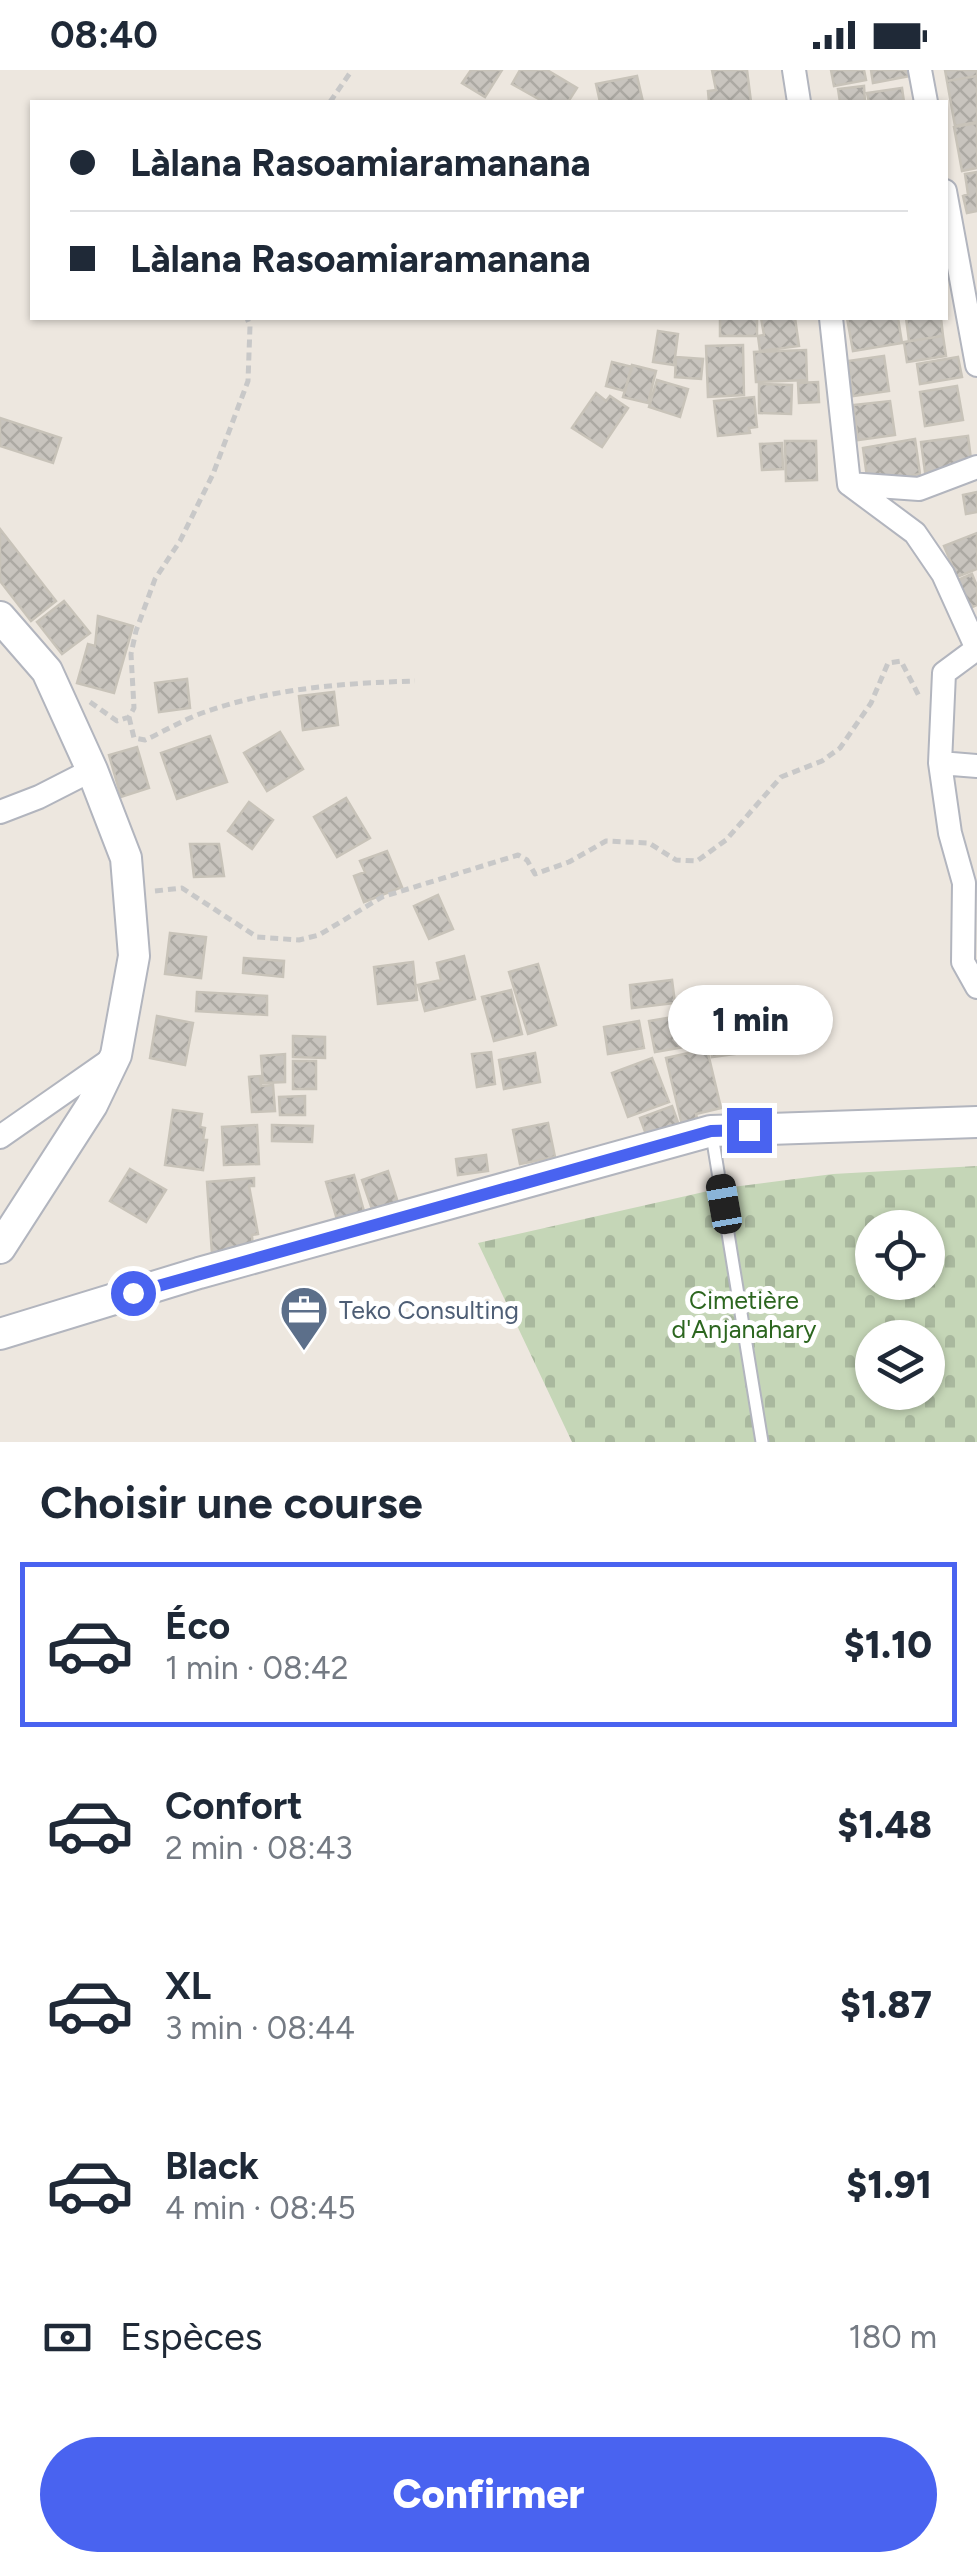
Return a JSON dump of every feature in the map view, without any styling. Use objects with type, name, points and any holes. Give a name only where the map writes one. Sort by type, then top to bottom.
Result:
[{"type":"main road","points":[[0,616],[47,671],[92,770],[126,858],[134,956],[116,1055],[92,1105],[0,1248]]},
{"type":"main road","points":[[0,1334],[199,1273],[711,1131],[977,1122]]},
{"type":"street","points":[[794,70],[798,100]]},
{"type":"street","points":[[920,70],[926,100]]},
{"type":"street","points":[[948,207],[977,365]]},
{"type":"street","points":[[831,320],[849,484],[916,533],[943,574],[976,649],[944,674],[940,764],[950,833],[971,888],[963,962],[977,987]]},
{"type":"street","points":[[849,484],[919,489],[977,468]]},
{"type":"street","points":[[940,764],[977,766]]},
{"type":"street","points":[[0,812],[92,770]]},
{"type":"street","points":[[0,1136],[116,1055]]},
{"type":"lane","points":[[711,1131],[762,1442]]},
{"type":"path","points":[[331,100],[352,70]]},
{"type":"path","points":[[89,701],[117,722],[134,708],[131,654],[136,631],[155,579],[180,541],[213,474],[248,381],[248,320]]},
{"type":"path","points":[[128,886],[150,893],[182,888],[256,936],[299,940],[319,934],[382,896],[518,855],[527,860],[535,874],[569,862],[606,840],[649,842],[676,860],[697,861],[726,840],[781,777],[822,761],[840,748],[871,703],[888,663],[901,661],[923,708]]},
{"type":"path","points":[[129,716],[134,738],[145,740],[208,710],[282,693],[346,683],[415,682]]},
{"type":"green space","name":"Cimetière d'Anjanahary","points":[[977,1166],[977,1442],[572,1442],[478,1243],[717,1189],[833,1174]]},
{"type":"building","points":[[471,70],[502,70],[485,97],[462,83]]},
{"type":"building","points":[[520,70],[547,70],[577,88],[569,100],[540,100],[512,84]]},
{"type":"building","points":[[712,70],[747,70],[751,100],[709,100],[708,91],[716,90]]},
{"type":"building","points":[[831,70],[864,70],[866,80],[834,86]]},
{"type":"building","points":[[871,70],[909,70],[910,76],[873,83]]},
{"type":"building","points":[[945,70],[977,70],[977,76],[947,81]]},
{"type":"building","points":[[637,76],[643,100],[600,100],[596,84]]},
{"type":"building","points":[[977,76],[977,122],[955,126],[947,81]]},
{"type":"building","points":[[864,86],[865,100],[840,100],[838,89]]},
{"type":"building","points":[[902,88],[904,100],[869,100],[867,93]]},
{"type":"building","points":[[977,123],[977,168],[962,171],[954,127]]},
{"type":"building","points":[[977,172],[977,211],[967,213],[963,196],[968,194],[965,174]]},
{"type":"building","points":[[720,320],[757,320],[757,336],[720,336]]},
{"type":"building","points":[[761,320],[795,320],[799,346],[760,351],[758,336],[764,335]]},
{"type":"building","points":[[847,320],[898,320],[902,343],[853,351]]},
{"type":"building","points":[[906,320],[941,320],[943,336],[909,341]]},
{"type":"building","points":[[658,331],[678,334],[674,365],[653,362]]},
{"type":"building","points":[[943,336],[946,356],[907,362],[904,342]]},
{"type":"building","points":[[743,345],[744,395],[708,397],[706,346]]},
{"type":"building","points":[[806,350],[807,380],[756,382],[754,352]]},
{"type":"building","points":[[884,356],[889,391],[853,396],[848,361]]},
{"type":"building","points":[[676,357],[703,359],[701,379],[675,377]]},
{"type":"building","points":[[958,357],[962,377],[920,384],[917,364]]},
{"type":"building","points":[[612,362],[632,367],[625,391],[606,386]]},
{"type":"building","points":[[632,365],[656,371],[648,403],[623,397]]},
{"type":"building","points":[[657,380],[688,389],[680,417],[649,407]]},
{"type":"building","points":[[818,382],[819,402],[799,403],[798,383]]},
{"type":"building","points":[[759,384],[792,385],[791,414],[759,413]]},
{"type":"building","points":[[957,386],[963,420],[925,426],[920,392]]},
{"type":"building","points":[[596,393],[606,401],[610,396],[628,408],[602,447],[572,428]]},
{"type":"building","points":[[754,397],[757,427],[749,428],[750,433],[718,436],[714,401]]},
{"type":"building","points":[[890,401],[895,435],[858,440],[853,405]]},
{"type":"building","points":[[0,418],[61,438],[53,463],[0,446]]},
{"type":"building","points":[[968,436],[972,467],[925,472],[921,442]]},
{"type":"building","points":[[915,439],[920,474],[875,482],[867,477],[863,448]]},
{"type":"building","points":[[785,441],[816,441],[817,480],[786,481]]},
{"type":"building","points":[[782,443],[783,469],[762,470],[760,444]]},
{"type":"building","points":[[977,492],[977,512],[966,514],[963,495]]},
{"type":"building","points":[[0,529],[56,601],[31,621],[0,581]]},
{"type":"building","points":[[977,533],[977,569],[957,577],[944,546]]},
{"type":"building","points":[[972,574],[977,586],[977,605],[970,608],[958,580]]},
{"type":"building","points":[[64,601],[90,633],[62,654],[37,622]]},
{"type":"building","points":[[98,616],[133,626],[114,693],[77,683],[88,644],[95,646]]},
{"type":"building","points":[[187,679],[190,708],[159,712],[155,683]]},
{"type":"building","points":[[334,692],[338,725],[303,730],[299,696]]},
{"type":"building","points":[[280,732],[303,769],[267,791],[244,753]]},
{"type":"building","points":[[210,736],[227,782],[177,799],[161,753]]},
{"type":"building","points":[[137,747],[149,788],[121,797],[109,755]]},
{"type":"building","points":[[346,798],[370,838],[337,857],[314,817]]},
{"type":"building","points":[[249,802],[273,820],[252,849],[228,831]]},
{"type":"building","points":[[190,844],[219,844],[224,876],[194,877]]},
{"type":"building","points":[[387,851],[402,887],[364,902],[354,876],[365,872],[360,861]]},
{"type":"building","points":[[438,895],[453,929],[429,939],[414,906]]},
{"type":"building","points":[[170,933],[206,937],[201,978],[165,974]]},
{"type":"building","points":[[464,956],[475,999],[425,1011],[418,985],[441,980],[437,963]]},
{"type":"building","points":[[244,958],[284,961],[283,977],[243,973]]},
{"type":"building","points":[[413,962],[417,1000],[378,1004],[374,967]]},
{"type":"building","points":[[538,964],[556,1025],[528,1034],[509,972]]},
{"type":"building","points":[[672,980],[675,1003],[632,1008],[630,985]]},
{"type":"building","points":[[511,990],[522,1034],[494,1041],[482,997]]},
{"type":"building","points":[[197,992],[267,996],[267,1015],[196,1011]]},
{"type":"building","points":[[739,1003],[742,1023],[766,1020],[771,1049],[712,1057],[709,1007]]},
{"type":"building","points":[[691,1014],[696,1045],[655,1052],[649,1021]]},
{"type":"building","points":[[157,1016],[193,1023],[185,1065],[150,1058]]},
{"type":"building","points":[[639,1021],[644,1048],[608,1054],[604,1027]]},
{"type":"building","points":[[293,1036],[325,1037],[325,1058],[293,1057]]},
{"type":"building","points":[[707,1049],[721,1108],[696,1114],[699,1125],[683,1129],[666,1058]]},
{"type":"building","points":[[491,1052],[495,1084],[477,1087],[472,1054]]},
{"type":"building","points":[[535,1053],[540,1082],[504,1089],[499,1060]]},
{"type":"building","points":[[285,1054],[285,1082],[263,1083],[261,1056]]},
{"type":"building","points":[[652,1058],[669,1102],[628,1117],[612,1073]]},
{"type":"building","points":[[293,1061],[316,1061],[316,1089],[293,1089]]},
{"type":"building","points":[[260,1076],[261,1086],[273,1085],[275,1111],[252,1112],[249,1077]]},
{"type":"building","points":[[305,1096],[305,1115],[280,1115],[279,1097]]},
{"type":"building","points":[[672,1106],[680,1128],[648,1140],[640,1118]]},
{"type":"building","points":[[173,1110],[202,1114],[200,1127],[205,1128],[203,1140],[207,1140],[203,1170],[165,1165]]},
{"type":"building","points":[[548,1123],[555,1157],[520,1164],[513,1130]]},
{"type":"building","points":[[257,1125],[259,1164],[224,1165],[222,1127]]},
{"type":"building","points":[[272,1125],[313,1126],[312,1142],[272,1141]]},
{"type":"building","points":[[486,1155],[488,1171],[458,1175],[456,1159]]},
{"type":"building","points":[[130,1169],[166,1190],[146,1222],[110,1201]]},
{"type":"building","points":[[388,1171],[399,1206],[374,1215],[362,1180]]},
{"type":"building","points":[[354,1175],[365,1215],[338,1223],[326,1182]]},
{"type":"building","points":[[254,1178],[254,1186],[249,1186],[258,1234],[252,1235],[253,1251],[212,1254],[207,1182]]},
{"type":"place","name":"Teko Consulting","points":[[304,1352]]},
{"type":"route","points":[[133,1293],[711,1131],[749,1130]]}]
